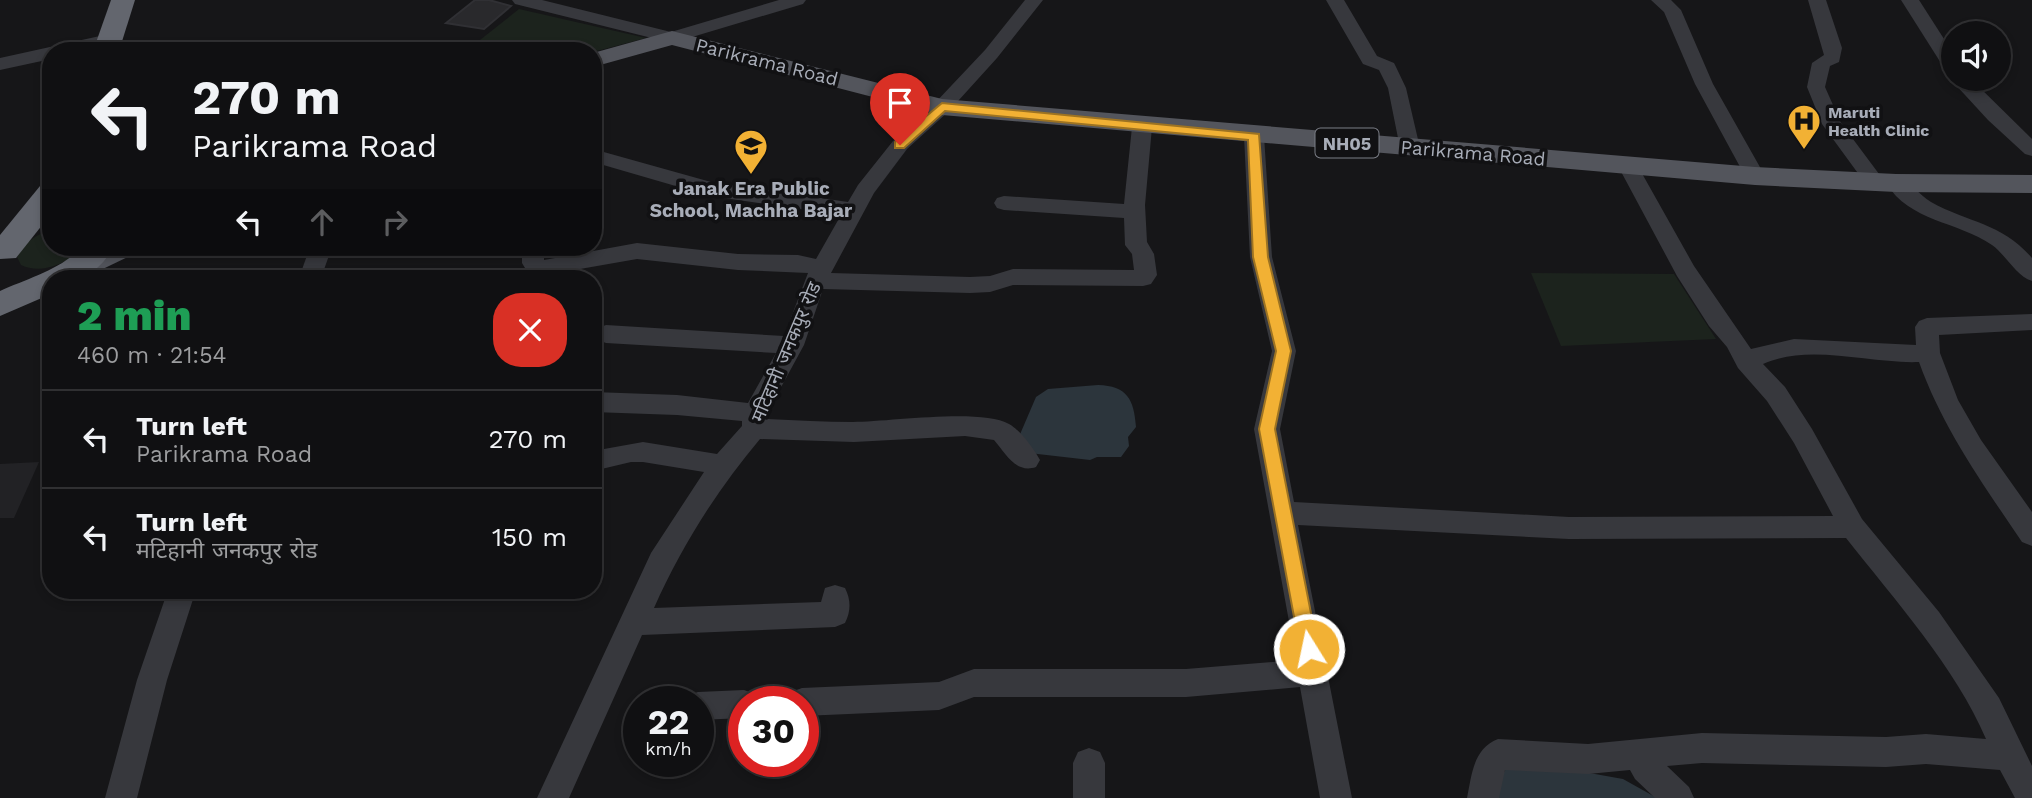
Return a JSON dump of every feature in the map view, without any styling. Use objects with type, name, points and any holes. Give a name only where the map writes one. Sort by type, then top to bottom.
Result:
[{"type":"highway","points":[[115,42],[123,0]]},
{"type":"highway","points":[[117,42],[143,0]]},
{"type":"highway","points":[[2,262],[42,206]]},
{"type":"highway","points":[[2,262],[20,238],[42,229]]},
{"type":"highway","points":[[72,270],[91,256]]},
{"type":"highway","points":[[2,262],[23,286],[42,282]]},
{"type":"highway","points":[[0,304],[42,285]]},
{"type":"main road","points":[[602,57],[671,38]]},
{"type":"main road","name":"Parikrama Road","points":[[671,38],[942,107],[1142,127],[1755,176],[1885,183],[2032,184]]},
{"type":"main road","points":[[75,270],[105,256]]},
{"type":"street","points":[[671,38],[797,0]]},
{"type":"street","name":"मटिहानी जनकपुर रोड","points":[[553,798],[662,561],[755,421],[792,345],[819,274],[853,210],[900,145],[942,107],[991,54],[1034,0]]},
{"type":"street","points":[[1335,0],[1370,60],[1387,67],[1398,88],[1410,148]]},
{"type":"street","points":[[1660,0],[1672,10],[1704,85],[1755,176]]},
{"type":"street","points":[[1817,0],[1833,48],[1833,58],[1821,63],[1816,87],[1832,124],[1885,183],[1924,208],[1993,236],[2015,252],[2032,273]]},
{"type":"street","points":[[1910,0],[1941,48]]},
{"type":"street","name":"NH05","points":[[527,1],[671,38]]},
{"type":"street","points":[[0,64],[42,55]]},
{"type":"street","points":[[1972,91],[2032,150]]},
{"type":"street","points":[[533,256],[533,263],[540,268],[637,251],[738,262],[798,263],[819,274],[970,285],[990,284],[1013,277],[1137,280],[1146,275],[1140,248],[1136,245],[1135,212],[1142,127]]},
{"type":"street","points":[[1254,136],[1261,257],[1284,351],[1267,429],[1336,798]]},
{"type":"street","points":[[602,158],[710,189],[853,210]]},
{"type":"street","points":[[1628,166],[1685,270],[1717,320],[1736,342],[1745,362],[1776,394],[1803,436],[1853,527],[1929,621],[1987,708],[2032,797]]},
{"type":"street","points":[[1004,203],[1135,212]]},
{"type":"street","points":[[2032,322],[1927,327],[1928,353],[1952,413],[2032,534]]},
{"type":"street","points":[[606,334],[792,345]]},
{"type":"street","points":[[1745,362],[1775,350],[1794,349],[1906,355],[1928,353]]},
{"type":"street","points":[[602,402],[663,404],[755,421],[854,432],[965,426],[1001,431],[1027,460]]},
{"type":"street","points":[[602,459],[643,452],[723,466]]},
{"type":"street","points":[[1283,513],[1569,528],[1853,527]]},
{"type":"street","points":[[634,622],[835,614],[835,597]]},
{"type":"street","points":[[121,798],[131,751],[152,680],[180,599]]},
{"type":"street","points":[[819,701],[939,696],[974,683],[1217,682],[1313,672]]},
{"type":"street","points":[[1483,798],[1489,765],[1498,754],[1508,753],[1574,759],[1702,748],[1886,752],[1926,749],[2009,756]]},
{"type":"street","points":[[1637,754],[1646,768],[1678,798]]},
{"type":"street","points":[[1089,763],[1089,798]]},
{"type":"shaded area","points":[[519,9],[646,38],[602,50],[602,42],[477,42]]},
{"type":"shaded area","points":[[42,234],[42,256],[73,256],[46,268],[21,265],[17,257],[23,247]]},
{"type":"shaded area","points":[[1531,273],[1674,274],[1716,339],[1561,346]]},
{"type":"shaded area","points":[[1098,385],[1122,391],[1131,402],[1136,427],[1128,437],[1129,446],[1121,457],[1097,457],[1090,460],[1029,453],[1018,439],[1036,397],[1048,389]]},
{"type":"shaded area","points":[[39,462],[14,518],[0,518],[0,464]]},
{"type":"shaded area","points":[[1522,761],[1623,779],[1657,798],[1489,798],[1507,767]]},
{"type":"building","points":[[475,0],[489,0],[511,6],[484,29],[446,23]]},
{"type":"place","name":"Maruti Health Clinic","points":[[1804,151]]},
{"type":"place","name":"Janak Era Public School, Machha Bajar","points":[[751,176]]},
{"type":"route","points":[[900,145],[942,107],[1080,122],[1254,136],[1261,257],[1284,351],[1267,429],[1309,649]]}]
